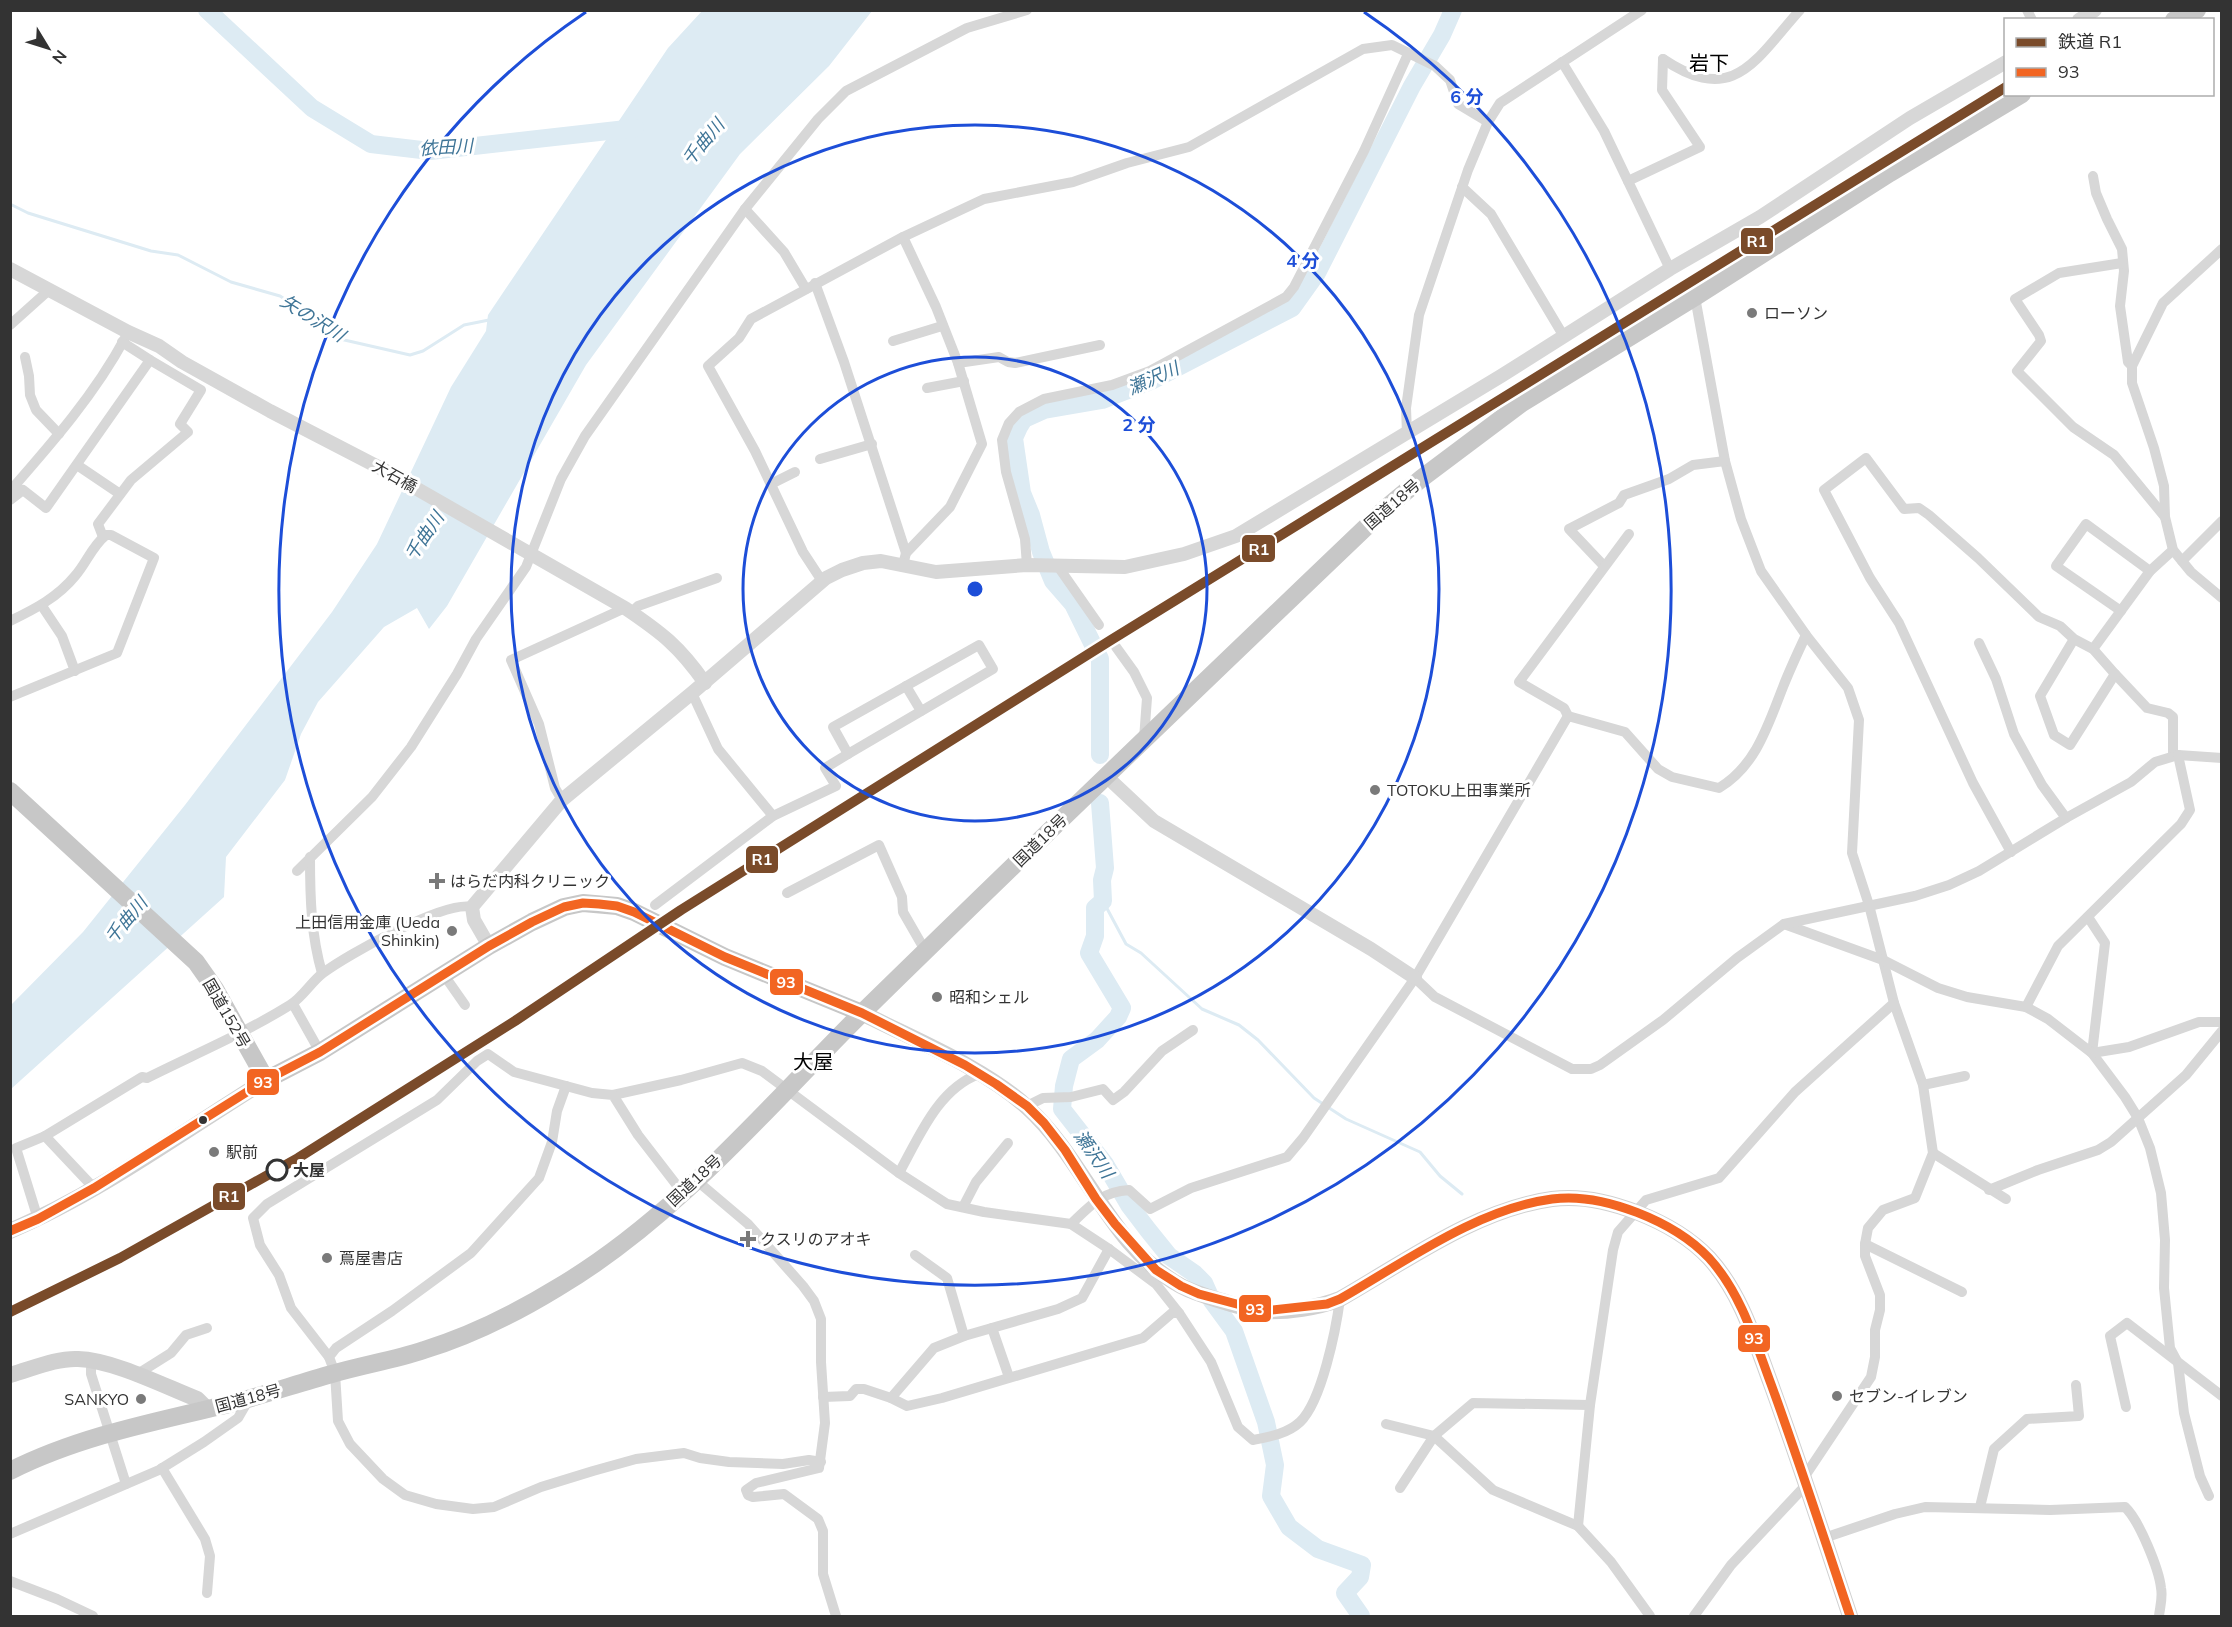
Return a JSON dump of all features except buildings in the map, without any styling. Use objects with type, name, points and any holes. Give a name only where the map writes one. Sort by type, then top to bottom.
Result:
[{"type":"highway","points":[[2179,18],[2197,10]]},
{"type":"highway","name":"国道18号","points":[[10,1471],[59,1450],[111,1433],[249,1399],[332,1365],[427,1350],[526,1305],[558,1288],[593,1265],[627,1240],[696,1180],[862,1013],[1144,739],[1386,508],[1422,478],[1522,403],[1695,297],[1890,173],[2019,96]]},
{"type":"highway","name":"国道152号","points":[[10,791],[196,962],[266,1080]]},
{"type":"highway","points":[[266,1080],[320,1052],[489,946],[532,922],[583,903],[617,906],[634,912],[680,936],[862,1013]]},
{"type":"main road","points":[[862,1013],[980,1074],[1027,1106],[1065,1150],[1115,1224],[1156,1270],[1199,1294],[1240,1306],[1263,1311],[1327,1304],[1340,1299],[1478,1220],[1553,1199],[1589,1200],[1636,1212],[1686,1237],[1710,1259],[1739,1301],[1806,1480],[1850,1617]]},
{"type":"main road","points":[[10,1231],[38,1219],[94,1188],[266,1080]]},
{"type":"main road","points":[[10,1375],[59,1361],[78,1359],[111,1364],[197,1399],[207,1409]]},
{"type":"street","points":[[297,871],[372,797],[411,747],[476,639],[526,567],[561,479],[585,436],[745,209],[818,119],[846,91],[967,28],[1027,10]]},
{"type":"street","points":[[1407,433],[1406,408],[1419,315],[1462,187],[1488,122],[1500,103],[1642,10]]},
{"type":"street","points":[[1628,181],[1700,147],[1662,90],[1663,59],[1683,72],[1703,78],[1725,78],[1742,71],[1757,60],[1800,10]]},
{"type":"street","points":[[2082,18],[2095,10]]},
{"type":"street","points":[[822,581],[802,552],[755,452],[708,366],[740,338],[751,319],[903,237],[984,199],[1073,182],[1127,162],[1189,147],[1363,49],[1392,45],[1435,66],[1450,80],[1458,104],[1488,122]]},
{"type":"street","points":[[1030,566],[1025,539],[1006,472],[1002,440],[1009,423],[1019,412],[1044,399],[1112,385],[1150,371],[1286,297],[1294,287],[1412,56]]},
{"type":"street","points":[[1562,62],[1604,131],[1670,269]]},
{"type":"street","points":[[489,946],[474,920],[472,907],[562,801],[705,683],[822,581],[842,570],[863,563],[904,559],[936,572],[1054,565],[1125,567],[1184,554],[1236,536],[1500,376],[1670,269],[1760,217],[1910,118],[2004,63]]},
{"type":"street","points":[[2093,176],[2096,193],[2122,249],[2124,271],[2120,306],[2122,330],[2128,362],[2132,366]]},
{"type":"street","points":[[1462,187],[1491,214],[1563,336]]},
{"type":"street","points":[[745,209],[817,292],[835,335],[872,444],[904,559]]},
{"type":"street","points":[[903,237],[958,363],[982,444],[950,507],[904,559]]},
{"type":"street","points":[[2222,249],[2163,303],[2132,366],[2132,383],[2164,486],[2165,517],[2173,550],[2191,572],[2222,598]]},
{"type":"street","points":[[2122,263],[2059,273],[2015,299],[2039,335],[2040,341],[2017,371],[2073,427],[2114,455],[2165,517]]},
{"type":"street","name":"大石橋","points":[[10,269],[125,337],[159,346],[182,362],[270,411],[384,470],[628,610],[655,627],[672,642],[690,661],[705,683]]},
{"type":"street","points":[[10,325],[49,290]]},
{"type":"street","points":[[1694,1617],[1731,1565],[1806,1480],[1871,1377],[1875,1358],[1875,1330],[1880,1310],[1880,1294],[1865,1256],[1864,1244],[1868,1228],[1883,1210],[1915,1198],[1933,1153],[1923,1084],[1894,1003],[1869,905],[1852,853],[1857,796],[1858,720],[1848,688],[1806,635],[1761,571],[1741,519],[1725,460],[1695,297]]},
{"type":"street","points":[[893,341],[942,326]]},
{"type":"street","points":[[10,491],[90,394],[125,337],[150,360],[201,390],[180,424],[188,432],[131,480],[98,524],[103,537]]},
{"type":"street","points":[[958,363],[999,357],[1015,363],[1100,345]]},
{"type":"street","points":[[26,357],[30,395],[36,410],[59,434]]},
{"type":"street","points":[[10,500],[23,490],[46,508],[150,360]]},
{"type":"street","points":[[927,388],[964,381]]},
{"type":"street","points":[[820,459],[872,444]]},
{"type":"street","points":[[2011,852],[1973,783],[1899,623],[1870,578],[1824,490],[1866,458],[1904,509],[1919,508],[1929,515],[2039,617],[2060,626],[2074,639],[2093,649],[2146,708],[2168,713],[2173,717],[2175,755],[2190,810],[2181,824],[2058,946],[2026,1007]]},
{"type":"street","points":[[1604,567],[1569,528],[1619,503],[1624,495],[1669,479],[1693,465],[1725,460]]},
{"type":"street","points":[[77,465],[120,494]]},
{"type":"street","points":[[771,484],[795,472]]},
{"type":"street","points":[[2182,561],[2222,521]]},
{"type":"street","points":[[2121,611],[2056,566],[2086,524],[2150,571]]},
{"type":"street","points":[[1629,534],[1519,682],[1564,708],[1568,716],[1625,732],[1658,769],[1672,777],[1719,788],[1733,780],[1751,758],[1769,726],[1791,667],[1806,635]]},
{"type":"street","points":[[10,621],[42,606],[59,593],[76,576],[103,537],[111,535],[154,558],[117,653],[10,697]]},
{"type":"street","points":[[2093,649],[2150,571],[2173,550]]},
{"type":"street","points":[[1054,565],[1099,625]]},
{"type":"street","points":[[562,801],[555,788],[539,724],[511,660],[638,606],[717,578]]},
{"type":"street","points":[[42,606],[62,636],[75,671]]},
{"type":"street","points":[[2074,639],[2040,696],[2054,735],[2070,745],[2115,674]]},
{"type":"street","points":[[1979,643],[1996,679],[2014,734],[2042,785],[2066,818]]},
{"type":"street","points":[[655,905],[773,816],[836,786],[825,768],[993,669],[979,645],[833,727],[848,754]]},
{"type":"street","points":[[1116,646],[1134,672],[1147,698],[1144,739]]},
{"type":"street","points":[[906,686],[921,711]]},
{"type":"street","points":[[692,693],[718,749],[773,816]]},
{"type":"street","points":[[1071,1224],[1096,1199],[1118,1191],[1129,1190],[1150,1209],[1191,1188],[1287,1157],[1304,1138],[1415,978],[1568,716]]},
{"type":"street","points":[[1106,776],[1154,821],[1371,949],[1415,978],[1435,997],[1572,1069],[1591,1069],[1663,1020],[1718,973],[1784,924],[1915,896],[1949,885],[1979,871],[2131,782],[2155,762],[2175,755],[2207,759],[2222,758]]},
{"type":"street","points":[[787,893],[879,845],[903,897],[903,912],[926,952]]},
{"type":"street","points":[[310,857],[312,920],[315,949],[322,974]]},
{"type":"street","points":[[38,1219],[16,1148],[45,1136],[142,1077],[147,1078],[293,1004],[322,974],[370,945],[429,916],[465,905],[472,907]]},
{"type":"street","points":[[2088,917],[2105,943],[2092,1053]]},
{"type":"street","points":[[1784,924],[1883,960],[1938,988],[1967,997],[2026,1007],[2048,1019],[2092,1053],[2126,1097],[2138,1118],[2150,1148],[2161,1193],[2165,1240],[2165,1298],[2170,1348],[2178,1363],[2184,1413],[2199,1476],[2209,1496]]},
{"type":"street","points":[[444,975],[465,1005]]},
{"type":"street","points":[[1578,1526],[1590,1405],[1613,1250],[1618,1232],[1646,1200],[1719,1178],[1795,1092],[1894,1003]]},
{"type":"street","points":[[293,1004],[320,1052]]},
{"type":"street","points":[[2092,1053],[2129,1047],[2199,1022],[2222,1022]]},
{"type":"street","points":[[1027,1106],[1042,1098],[1071,1097],[1103,1089],[1113,1100],[1124,1092],[1162,1051],[1193,1030]]},
{"type":"street","points":[[1989,1190],[2038,1170],[2098,1150],[2111,1142],[2186,1075],[2222,1030]]},
{"type":"street","points":[[332,1365],[291,1308],[279,1275],[260,1245],[253,1218],[267,1204],[437,1100],[477,1061],[488,1054],[514,1072],[591,1093],[613,1095],[681,1080],[742,1063],[762,1071],[898,1173],[947,1204],[1071,1224],[1156,1284],[1179,1313],[1211,1362],[1238,1427],[1253,1440],[1278,1435],[1299,1423],[1310,1410],[1328,1356],[1340,1299]]},
{"type":"street","points":[[898,1173],[934,1109],[966,1079],[980,1074]]},
{"type":"street","points":[[1923,1084],[1965,1076]]},
{"type":"street","points":[[566,1086],[557,1111],[552,1142],[539,1178],[471,1253],[392,1311],[336,1348],[332,1365],[338,1420],[350,1444],[383,1479],[405,1495],[436,1504],[473,1509],[494,1507],[541,1487],[636,1459],[684,1453],[699,1458],[729,1462],[783,1464],[809,1460],[821,1462]]},
{"type":"street","points":[[613,1095],[638,1135],[682,1192]]},
{"type":"street","points":[[45,1136],[94,1188]]},
{"type":"street","points":[[963,1207],[976,1182],[1008,1143]]},
{"type":"street","points":[[1933,1153],[2006,1199]]},
{"type":"street","points":[[696,1180],[748,1224],[803,1286],[814,1301],[821,1319],[825,1423],[819,1468],[756,1483],[746,1490],[748,1495],[753,1497],[784,1494],[818,1519],[823,1531],[823,1574],[836,1617]]},
{"type":"street","points":[[1864,1244],[1962,1292]]},
{"type":"street","points":[[891,1398],[934,1348],[964,1336],[1058,1309],[1082,1298],[1109,1249]]},
{"type":"street","points":[[915,1255],[947,1278],[964,1336]]},
{"type":"street","points":[[823,1397],[850,1396],[856,1389],[864,1389],[908,1406],[942,1398],[1143,1338],[1172,1313],[1179,1313]]},
{"type":"street","points":[[2126,1407],[2110,1336],[2127,1323],[2222,1396]]},
{"type":"street","points":[[136,1375],[171,1353],[186,1335],[207,1328]]},
{"type":"street","points":[[992,1328],[1009,1377]]},
{"type":"street","points":[[91,1361],[91,1374],[126,1484]]},
{"type":"street","points":[[1980,1507],[1994,1449],[2027,1419],[2079,1416],[2076,1385]]},
{"type":"street","points":[[10,1534],[162,1468],[238,1418],[249,1399]]},
{"type":"street","points":[[1400,1488],[1434,1436],[1473,1402],[1590,1405]]},
{"type":"street","points":[[1386,1424],[1434,1436],[1493,1490],[1578,1526],[1611,1562],[1650,1617]]},
{"type":"street","points":[[162,1468],[205,1539],[210,1556],[207,1593]]},
{"type":"street","points":[[1824,1538],[1895,1514],[1925,1507],[2050,1510],[2125,1508],[2131,1513],[2139,1528],[2157,1571],[2162,1590],[2159,1617]]},
{"type":"street","points":[[10,1581],[57,1599],[93,1617]]},
{"type":"water","name":"千曲川","points":[[702,11],[872,11],[829,66],[740,154],[586,365],[447,606],[429,629],[417,608],[384,627],[318,702],[301,734],[285,780],[226,857],[224,897],[11,1089],[11,1005],[83,932],[185,805],[332,612],[377,544],[451,387],[486,331],[488,315],[668,48]]},
{"type":"waterway","name":"依田川","points":[[207,10],[312,108],[371,144],[430,151],[635,128]]},
{"type":"waterway","name":"瀬沢川","points":[[1100,755],[1100,659],[1073,604],[1053,581],[1041,552],[1031,515],[1022,493],[1014,438],[1019,427],[1024,419],[1044,410],[1102,400],[1153,380],[1292,308],[1317,273],[1453,10]]},
{"type":"waterway","name":"矢の沢川","points":[[10,204],[28,213],[151,251],[178,255],[231,282],[280,296],[316,319],[340,339],[410,355],[423,351],[464,325],[489,320]]},
{"type":"waterway","name":"瀬沢川","points":[[1100,803],[1105,868],[1102,880],[1103,901],[1095,908],[1095,936],[1089,953],[1122,1008],[1118,1017],[1097,1040],[1071,1059],[1064,1086],[1062,1109],[1105,1164],[1129,1205],[1148,1230],[1169,1256],[1204,1283],[1212,1301],[1234,1331],[1266,1422],[1275,1465],[1271,1496],[1289,1527],[1318,1549],[1362,1565],[1360,1577],[1345,1593],[1361,1616]]},
{"type":"waterway","points":[[1103,901],[1126,944],[1141,953],[1202,1009],[1239,1025],[1258,1040],[1314,1098],[1346,1119],[1420,1152],[1440,1176],[1462,1194]]},
{"type":"rail line","name":"R1","points":[[10,1312],[120,1258],[298,1158],[515,1021],[681,910],[1111,640],[2004,88]]},
{"type":"transit line","name":"93","points":[[10,1231],[38,1219],[94,1188],[266,1080],[320,1052],[489,946],[532,922],[564,907],[583,903],[617,906],[634,912],[725,957],[862,1013],[965,1065],[996,1084],[1027,1106],[1044,1123],[1115,1224],[1156,1270],[1199,1294],[1263,1311],[1327,1304],[1340,1299],[1469,1225],[1524,1205],[1552,1199],[1593,1200],[1637,1212],[1658,1222],[1695,1245],[1709,1258],[1730,1286],[1746,1318],[1792,1442],[1850,1616]]},
{"type":"place","name":"ローソン","points":[[1752,313]]},
{"type":"place","name":"TOTOKU上田事業所","points":[[1375,790]]},
{"type":"place","name":"はらだ内科クリニック","points":[[437,881]]},
{"type":"place","name":"上田信用金庫 (Ueda Shinkin)","points":[[452,931]]},
{"type":"place","name":"昭和シェル","points":[[937,997]]},
{"type":"place","name":"駅前","points":[[214,1152]]},
{"type":"place","name":"大屋","points":[[277,1170]]},
{"type":"place","name":"クスリのアオキ","points":[[748,1239]]},
{"type":"place","name":"蔦屋書店","points":[[327,1258]]},
{"type":"place","name":"セブン-イレブン","points":[[1837,1396]]},
{"type":"place","name":"SANKYO","points":[[141,1399]]},
{"type":"district","name":"岩下","points":[[1709,62]]},
{"type":"district","name":"大屋","points":[[813,1061]]}]
